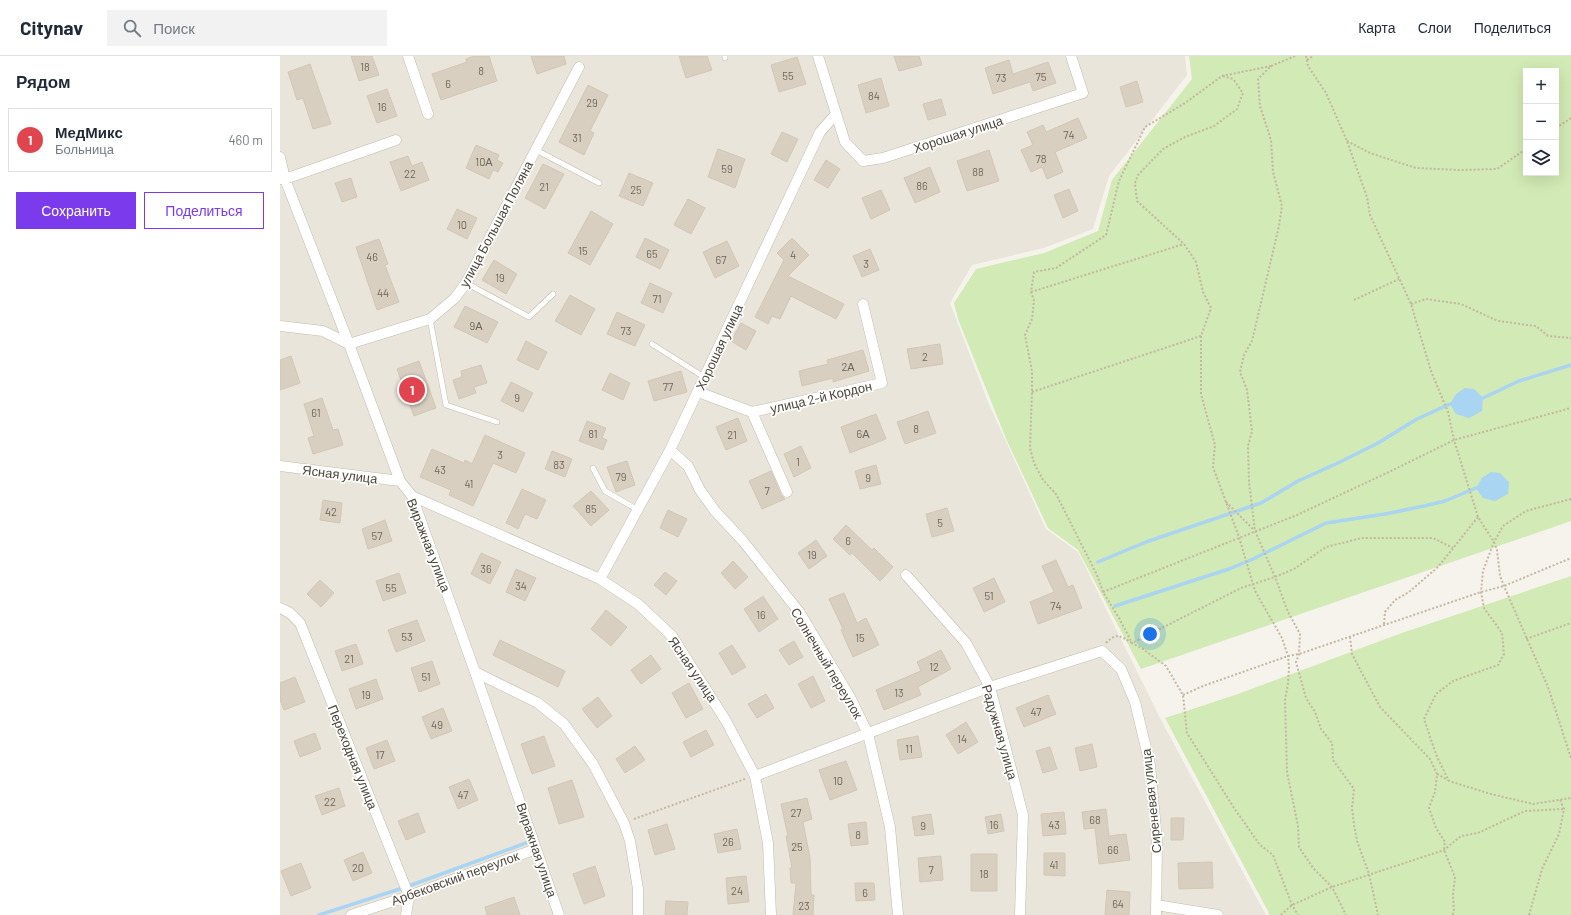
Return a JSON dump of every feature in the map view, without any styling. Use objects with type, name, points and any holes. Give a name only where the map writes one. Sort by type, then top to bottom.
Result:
[{"type":"street","points":[[408,56],[428,114]]},
{"type":"street","name":"Хорошая улица","points":[[818,56],[845,142],[863,161],[883,158],[1083,93],[1071,56]]},
{"type":"street","name":"улица Большая Поляна","points":[[349,344],[430,319],[455,298],[466,283],[579,67]]},
{"type":"street","name":"Хорошая улица","points":[[600,580],[670,450],[820,132],[836,114]]},
{"type":"street","points":[[283,179],[396,140]]},
{"type":"street","name":"Виражная улица","points":[[280,157],[283,179],[349,344],[400,481],[412,496],[476,672],[559,915]]},
{"type":"street","name":"улица 2-й Кордон","points":[[698,392],[752,412],[882,383],[864,304]]},
{"type":"street","points":[[280,326],[323,331],[349,344]]},
{"type":"street","name":"улица 2-й Кордон","points":[[752,412],[787,492]]},
{"type":"street","name":"Солнечный переулок","points":[[670,450],[688,466],[700,490],[715,511],[743,541],[800,613],[850,697],[868,734],[890,827],[898,915]]},
{"type":"street","name":"Ясная улица","points":[[280,466],[400,481]]},
{"type":"street","name":"Ясная улица","points":[[412,496],[600,580],[638,604],[672,636],[726,721],[755,776],[768,843],[771,915]]},
{"type":"street","name":"Радужная улица","points":[[906,575],[966,643],[990,687],[1022,815],[1020,915]]},
{"type":"street","name":"Переходная улица","points":[[280,608],[290,613],[300,623],[409,896]]},
{"type":"street","points":[[755,776],[990,687],[1102,651]]},
{"type":"street","name":"Сиреневая улица","points":[[1102,651],[1121,669],[1135,702],[1150,765],[1157,841],[1156,910]]},
{"type":"street","points":[[476,672],[538,703],[564,724],[593,764],[624,823],[630,841],[638,889],[638,915]]},
{"type":"street","name":"Арбековский переулок","points":[[351,915],[409,896],[536,849]]},
{"type":"street","points":[[406,915],[409,896]]},
{"type":"street","points":[[1156,910],[1218,915]]},
{"type":"lane","points":[[536,150],[599,183]]},
{"type":"lane","points":[[466,283],[528,317],[553,294]]},
{"type":"lane","points":[[430,319],[446,405],[497,422]]},
{"type":"lane","points":[[652,344],[705,378]]},
{"type":"lane","points":[[593,468],[605,491],[638,510]]},
{"type":"path","points":[[1132,644],[1119,618],[1103,592],[1097,575],[1056,494],[1043,480],[1034,463],[1030,448],[1032,371],[1025,335],[1032,319],[1034,300],[1031,292],[1034,272],[1056,268],[1106,236],[1119,181],[1145,127],[1185,104],[1222,76],[1271,66],[1295,56]]},
{"type":"path","points":[[1306,56],[1308,66],[1326,93],[1347,141],[1367,197],[1370,215],[1411,304],[1431,371],[1448,412],[1454,440],[1478,517],[1494,542],[1497,550],[1500,576],[1548,687],[1571,758]]},
{"type":"path","points":[[1307,60],[1313,56]]},
{"type":"path","points":[[1271,66],[1258,79],[1260,106],[1271,140],[1273,172],[1282,206],[1279,226],[1252,341],[1244,355],[1240,372],[1247,390],[1252,431],[1248,446],[1249,482],[1255,531],[1288,612],[1300,634],[1299,654],[1296,662],[1306,698],[1315,712],[1321,729],[1332,743],[1333,760],[1354,789],[1352,808],[1354,825],[1357,840],[1369,874],[1378,915]]},
{"type":"path","points":[[1222,76],[1234,79],[1243,93],[1237,108],[1214,126],[1186,136],[1163,149],[1138,175],[1135,183],[1138,200],[1184,244],[1196,262],[1203,292],[1211,308],[1201,336],[1201,394],[1215,445],[1213,467],[1239,537],[1255,592],[1282,638],[1288,656],[1288,684],[1285,700],[1287,772],[1298,826],[1299,847],[1314,868],[1332,887],[1346,915]]},
{"type":"path","points":[[1559,126],[1571,118]]},
{"type":"path","points":[[1347,141],[1370,153],[1416,168],[1460,170],[1497,169],[1523,151]]},
{"type":"path","points":[[1031,292],[1184,244]]},
{"type":"path","points":[[1354,300],[1400,279]]},
{"type":"path","points":[[1411,304],[1426,299],[1461,304],[1498,321],[1536,326],[1548,336],[1571,338]]},
{"type":"path","points":[[1032,392],[1201,336]]},
{"type":"path","points":[[1103,592],[1297,515],[1454,440],[1571,408]]},
{"type":"path","points":[[1449,781],[1438,757],[1424,719],[1436,694],[1453,681],[1498,665],[1504,654],[1502,633],[1484,608],[1481,592],[1483,571],[1494,542],[1503,526],[1526,511],[1571,500]]},
{"type":"path","points":[[1226,502],[1255,531]]},
{"type":"path","points":[[1384,625],[1384,612],[1396,600],[1409,592],[1438,567],[1478,517]]},
{"type":"path","points":[[1132,644],[1241,588],[1294,569],[1326,547],[1362,538],[1434,538],[1453,548]]},
{"type":"path","points":[[1183,695],[1203,686],[1288,656],[1299,654],[1481,592],[1504,586],[1571,558]]},
{"type":"path","points":[[1526,639],[1571,623]]},
{"type":"path","points":[[1102,651],[1106,643],[1113,636],[1120,636],[1143,649],[1166,666],[1183,695],[1187,732],[1234,808],[1260,845],[1273,855],[1292,905],[1298,915]]},
{"type":"path","points":[[1350,637],[1352,654],[1380,707],[1430,759],[1437,774],[1435,792],[1429,808],[1436,828],[1445,842],[1444,850],[1455,877],[1453,895],[1454,912],[1452,915]]},
{"type":"path","points":[[1437,774],[1449,781],[1491,794],[1533,804],[1571,798]]},
{"type":"path","points":[[624,823],[755,776]]},
{"type":"path","points":[[1529,915],[1542,869],[1558,834],[1564,809],[1560,800]]},
{"type":"path","points":[[1281,915],[1292,905],[1332,887],[1444,850],[1462,836],[1478,833],[1525,811],[1564,809]]},
{"type":"shaded area","points":[[280,56],[1185,56],[1187,75],[1109,176],[1093,229],[1044,248],[972,265],[950,303],[988,402],[1046,529],[1078,552],[1161,720],[1266,915],[280,915]]},
{"type":"green space","points":[[1189,56],[1571,56],[1571,521],[1141,669],[1078,550],[1048,528],[1007,441],[958,319],[954,303],[976,269],[1044,253],[1098,231],[1112,180],[1192,79]]},
{"type":"green space","points":[[1571,576],[1571,915],[1270,915],[1165,718],[1238,694],[1399,634]]},
{"type":"water","points":[[1465,388],[1474,389],[1483,398],[1482,411],[1469,418],[1456,414],[1450,404],[1456,394]]},
{"type":"water","points":[[1491,472],[1500,473],[1509,482],[1508,494],[1495,501],[1483,498],[1476,488],[1482,478]]},
{"type":"building","points":[[351,56],[372,56],[379,75],[359,81]]},
{"type":"building","points":[[474,56],[489,56],[497,81],[441,100],[432,74],[467,62],[466,59]]},
{"type":"building","points":[[531,56],[564,56],[566,64],[537,74]]},
{"type":"building","points":[[679,56],[707,56],[712,70],[686,78]]},
{"type":"building","points":[[894,56],[919,56],[922,65],[899,71]]},
{"type":"building","points":[[797,57],[806,84],[779,92],[771,65]]},
{"type":"building","points":[[1009,60],[1013,74],[1048,62],[1056,83],[1033,91],[1030,82],[993,94],[985,68]]},
{"type":"building","points":[[310,64],[331,124],[313,129],[303,98],[297,100],[288,72]]},
{"type":"building","points":[[881,78],[889,106],[866,113],[858,85]]},
{"type":"building","points":[[1137,81],[1143,102],[1126,107],[1120,87]]},
{"type":"building","points":[[588,85],[608,95],[590,131],[594,133],[584,155],[559,142]]},
{"type":"building","points":[[387,89],[397,116],[377,123],[367,96]]},
{"type":"building","points":[[941,99],[946,115],[928,120],[923,104]]},
{"type":"building","points":[[1078,118],[1087,138],[1055,152],[1063,172],[1047,179],[1042,167],[1031,172],[1021,150],[1033,145],[1027,132],[1043,125],[1046,132]]},
{"type":"building","points":[[782,132],[798,139],[787,162],[771,154]]},
{"type":"building","points":[[476,145],[499,155],[497,160],[503,163],[498,172],[493,170],[489,179],[466,168]]},
{"type":"building","points":[[718,149],[745,159],[735,188],[708,177]]},
{"type":"building","points":[[989,150],[999,181],[967,191],[957,161]]},
{"type":"building","points":[[408,156],[412,166],[422,162],[429,180],[401,191],[390,162]]},
{"type":"building","points":[[826,160],[840,169],[828,188],[814,180]]},
{"type":"building","points":[[543,164],[564,174],[545,209],[525,198]]},
{"type":"building","points":[[930,167],[940,192],[915,203],[904,178]]},
{"type":"building","points":[[629,173],[653,183],[643,206],[619,196]]},
{"type":"building","points":[[351,178],[357,197],[342,202],[335,183]]},
{"type":"building","points":[[1069,189],[1078,211],[1063,218],[1054,195]]},
{"type":"building","points":[[881,190],[890,210],[871,219],[862,198]]},
{"type":"building","points":[[688,199],[705,208],[691,234],[674,225]]},
{"type":"building","points":[[457,209],[477,218],[467,239],[447,229]]},
{"type":"building","points":[[591,211],[613,224],[590,265],[568,253]]},
{"type":"building","points":[[645,238],[669,250],[660,269],[636,257]]},
{"type":"building","points":[[792,238],[809,255],[788,276],[844,304],[836,319],[791,296],[780,319],[772,316],[768,324],[755,317],[784,260],[777,253]]},
{"type":"building","points":[[379,239],[388,264],[385,265],[399,302],[377,310],[356,247]]},
{"type":"building","points":[[727,241],[739,266],[715,278],[703,252]]},
{"type":"building","points":[[870,249],[879,270],[862,277],[853,256]]},
{"type":"building","points":[[494,260],[517,274],[506,294],[482,280]]},
{"type":"building","points":[[650,283],[672,293],[663,313],[641,303]]},
{"type":"building","points":[[570,295],[595,309],[581,335],[555,321]]},
{"type":"building","points":[[465,306],[498,322],[487,343],[454,327]]},
{"type":"building","points":[[617,312],[645,325],[635,346],[607,334]]},
{"type":"building","points":[[741,323],[756,331],[746,350],[731,341]]},
{"type":"building","points":[[526,341],[547,352],[538,370],[517,360]]},
{"type":"building","points":[[940,344],[943,364],[911,369],[907,349]]},
{"type":"building","points":[[863,350],[869,371],[833,382],[833,378],[802,386],[799,371],[828,364],[827,360]]},
{"type":"building","points":[[291,356],[300,383],[280,390],[280,360]]},
{"type":"building","points":[[419,361],[436,408],[414,416],[397,369]]},
{"type":"building","points":[[481,365],[487,383],[474,387],[476,393],[459,399],[453,380],[462,377],[461,371]]},
{"type":"building","points":[[681,371],[687,392],[654,401],[648,381]]},
{"type":"building","points":[[610,373],[630,383],[623,400],[602,390]]},
{"type":"building","points":[[511,382],[533,393],[523,412],[501,401]]},
{"type":"building","points":[[322,398],[333,430],[338,429],[343,445],[313,454],[308,438],[314,436],[304,404]]},
{"type":"building","points":[[928,411],[936,433],[905,444],[897,422]]},
{"type":"building","points":[[876,414],[886,439],[850,453],[841,427]]},
{"type":"building","points":[[738,418],[747,441],[726,450],[716,427]]},
{"type":"building","points":[[587,421],[606,428],[602,438],[607,440],[603,450],[579,441]]},
{"type":"building","points":[[485,435],[525,453],[516,473],[493,463],[473,506],[449,495],[451,490],[420,477],[432,449],[464,463],[465,460],[472,464]]},
{"type":"building","points":[[801,446],[811,468],[794,477],[784,454]]},
{"type":"building","points":[[552,451],[572,459],[565,477],[545,469]]},
{"type":"building","points":[[627,461],[635,485],[616,492],[607,467]]},
{"type":"building","points":[[876,465],[881,484],[860,489],[855,471]]},
{"type":"building","points":[[771,471],[781,495],[785,499],[762,509],[749,481]]},
{"type":"building","points":[[522,489],[546,500],[537,519],[525,514],[518,529],[506,523]]},
{"type":"building","points":[[591,491],[609,510],[591,526],[573,506]]},
{"type":"building","points":[[323,500],[342,503],[340,523],[320,520]]},
{"type":"building","points":[[947,508],[954,531],[932,537],[926,514]]},
{"type":"building","points":[[668,510],[687,519],[678,537],[660,528]]},
{"type":"building","points":[[385,520],[392,541],[368,549],[362,529]]},
{"type":"building","points":[[846,525],[872,550],[874,548],[893,567],[880,581],[852,553],[850,555],[833,539]]},
{"type":"building","points":[[816,540],[827,556],[809,569],[798,553]]},
{"type":"building","points":[[481,553],[501,562],[490,584],[471,574]]},
{"type":"building","points":[[1056,560],[1068,587],[1073,585],[1082,608],[1038,624],[1030,602],[1054,592],[1042,566]]},
{"type":"building","points":[[733,561],[748,577],[735,589],[721,573]]},
{"type":"building","points":[[516,569],[536,578],[525,601],[506,592]]},
{"type":"building","points":[[665,572],[677,581],[666,595],[654,585]]},
{"type":"building","points":[[399,573],[406,593],[383,601],[376,581]]},
{"type":"building","points":[[994,578],[1005,602],[984,612],[973,588]]},
{"type":"building","points":[[320,580],[334,593],[321,607],[307,594]]},
{"type":"building","points":[[844,593],[857,623],[866,618],[879,645],[853,657],[841,630],[843,629],[829,599]]},
{"type":"building","points":[[763,596],[778,619],[759,632],[744,609]]},
{"type":"building","points":[[606,610],[627,627],[611,646],[591,629]]},
{"type":"building","points":[[417,620],[425,641],[396,652],[388,630]]},
{"type":"building","points":[[500,640],[565,671],[558,687],[493,655]]},
{"type":"building","points":[[794,641],[803,657],[789,665],[779,650]]},
{"type":"building","points":[[356,644],[363,664],[342,671],[335,651]]},
{"type":"building","points":[[732,645],[746,667],[732,675],[719,653]]},
{"type":"building","points":[[941,650],[951,669],[918,687],[921,695],[884,710],[876,690],[921,671],[917,662]]},
{"type":"building","points":[[651,655],[661,669],[641,684],[631,670]]},
{"type":"building","points":[[432,661],[440,684],[419,692],[411,668]]},
{"type":"building","points":[[813,676],[825,701],[811,708],[798,684]]},
{"type":"building","points":[[295,677],[305,702],[284,710],[280,700],[280,683]]},
{"type":"building","points":[[376,679],[383,699],[356,709],[349,689]]},
{"type":"building","points":[[689,683],[703,709],[686,718],[672,693]]},
{"type":"building","points":[[766,694],[774,708],[757,718],[748,704]]},
{"type":"building","points":[[1048,695],[1056,714],[1024,727],[1016,708]]},
{"type":"building","points":[[598,697],[612,716],[597,728],[582,709]]},
{"type":"building","points":[[443,708],[452,731],[431,739],[422,717]]},
{"type":"building","points":[[966,722],[978,742],[958,754],[946,735]]},
{"type":"building","points":[[706,730],[714,745],[691,757],[683,742]]},
{"type":"building","points":[[315,733],[321,749],[300,757],[294,741]]},
{"type":"building","points":[[544,736],[555,766],[532,774],[521,744]]},
{"type":"building","points":[[918,736],[922,757],[900,760],[897,740]]},
{"type":"building","points":[[387,740],[395,761],[374,769],[366,748]]},
{"type":"building","points":[[1092,744],[1097,767],[1080,771],[1075,748]]},
{"type":"building","points":[[635,746],[645,760],[625,773],[616,759]]},
{"type":"building","points":[[1050,747],[1057,769],[1043,773],[1036,751]]},
{"type":"building","points":[[846,761],[857,790],[830,800],[819,770]]},
{"type":"building","points":[[469,779],[478,800],[458,809],[449,787]]},
{"type":"building","points":[[572,780],[584,817],[559,824],[548,788]]},
{"type":"building","points":[[339,788],[345,806],[322,815],[315,796]]},
{"type":"building","points":[[807,798],[812,819],[803,822],[810,858],[811,895],[814,895],[813,915],[793,915],[796,883],[791,883],[790,868],[792,868],[786,836],[788,836],[781,804]]},
{"type":"building","points":[[1106,809],[1109,836],[1126,834],[1130,860],[1099,864],[1095,828],[1084,829],[1082,812]]},
{"type":"building","points":[[1064,812],[1066,834],[1043,836],[1041,814]]},
{"type":"building","points":[[418,813],[425,832],[406,840],[398,821]]},
{"type":"building","points":[[931,814],[934,834],[915,836],[912,817]]},
{"type":"building","points":[[1001,814],[1004,831],[988,834],[985,817]]},
{"type":"building","points":[[1171,818],[1184,818],[1183,840],[1171,840]]},
{"type":"building","points":[[866,822],[868,844],[851,846],[848,824]]},
{"type":"building","points":[[667,824],[675,849],[655,855],[648,830]]},
{"type":"building","points":[[737,829],[741,849],[718,853],[714,834]]},
{"type":"building","points":[[363,852],[372,873],[353,881],[344,860]]},
{"type":"building","points":[[1044,853],[1065,853],[1065,876],[1044,875]]},
{"type":"building","points":[[971,854],[997,854],[997,891],[971,891]]},
{"type":"building","points":[[941,856],[943,880],[920,882],[918,858]]},
{"type":"building","points":[[1212,862],[1213,888],[1179,889],[1178,863]]},
{"type":"building","points":[[301,863],[311,888],[291,896],[281,871]]},
{"type":"building","points":[[595,866],[605,896],[584,904],[573,874]]},
{"type":"building","points":[[746,876],[749,902],[728,904],[726,878]]},
{"type":"building","points":[[855,883],[874,883],[875,900],[856,901]]},
{"type":"building","points":[[1107,890],[1130,892],[1129,915],[1105,915]]},
{"type":"building","points":[[514,897],[520,915],[487,915],[485,907]]},
{"type":"building","points":[[666,901],[688,902],[687,915],[665,915]]},
{"type":"waterway","points":[[1483,398],[1519,381],[1571,365]]},
{"type":"waterway","points":[[1098,562],[1146,542],[1261,503],[1298,481],[1378,443],[1417,419],[1450,404]]},
{"type":"waterway","points":[[1115,606],[1229,569],[1253,559],[1326,523],[1385,514],[1424,506],[1445,501],[1476,488]]},
{"type":"waterway","points":[[319,915],[406,887],[526,843]]},
{"type":"place","name":"МедМикс","points":[[412,390]]}]
